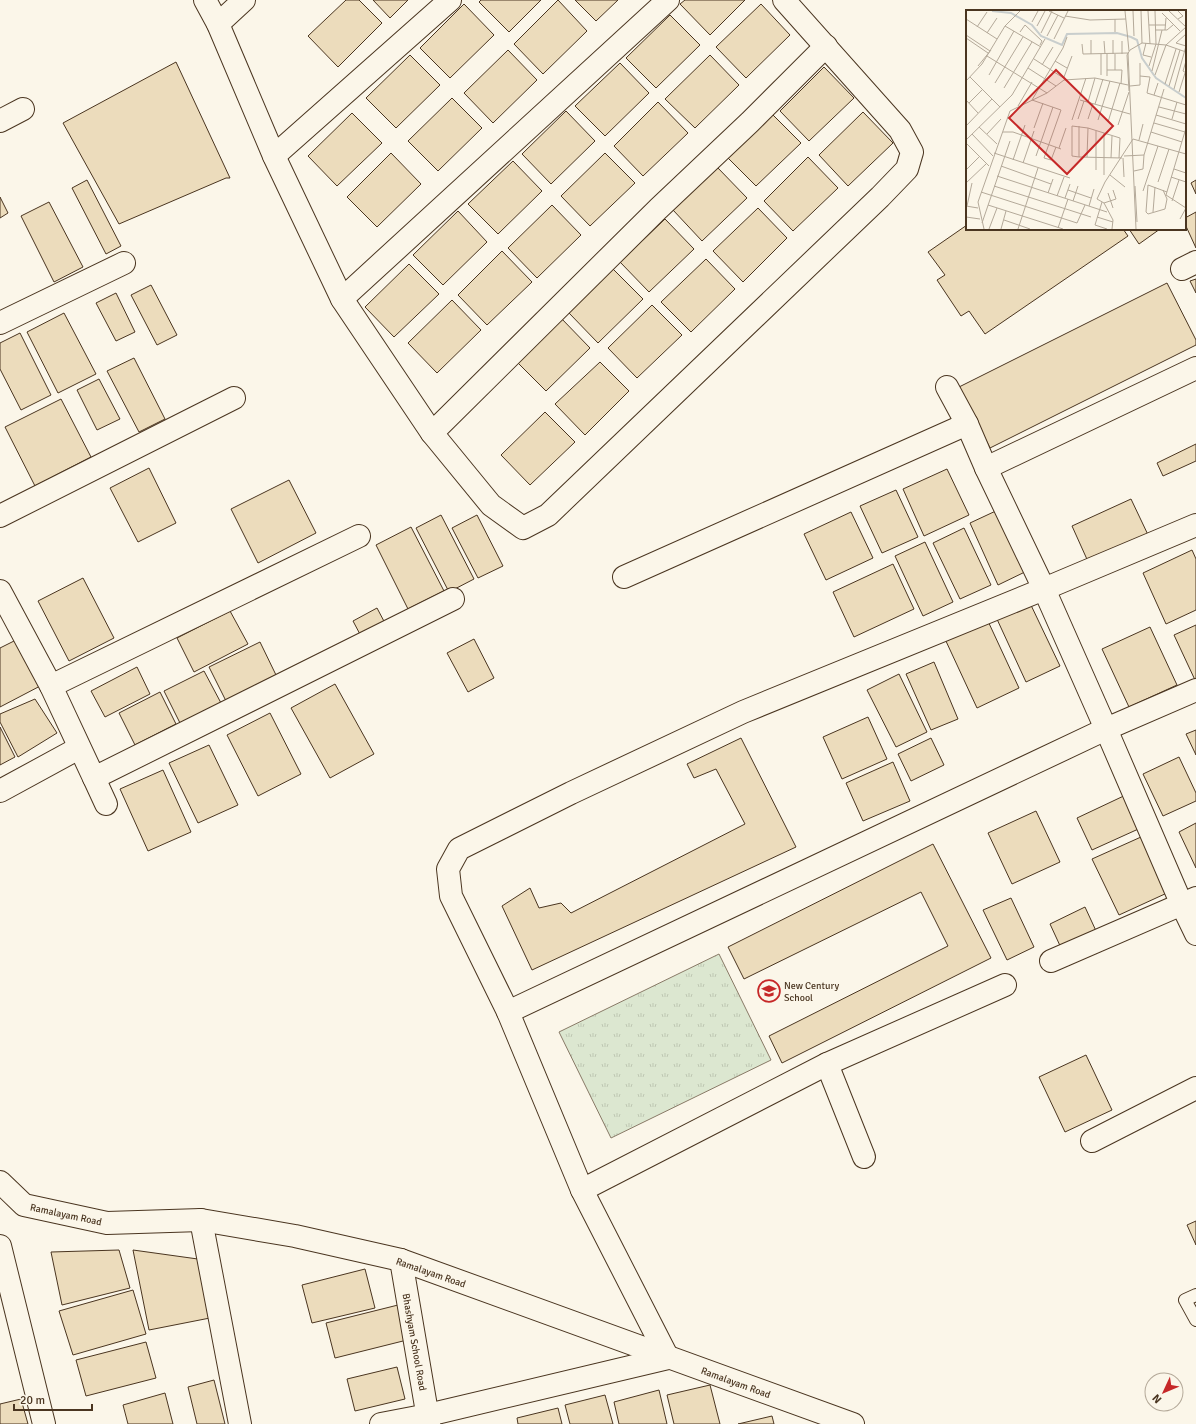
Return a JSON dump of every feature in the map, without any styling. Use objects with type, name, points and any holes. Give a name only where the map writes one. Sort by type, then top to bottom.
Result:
[{"type":"street","points":[[205,0],[218,24],[274,156],[342,299],[432,433],[491,505],[523,528],[548,515],[880,197],[906,169],[912,152],[900,130],[784,0]]},
{"type":"street","points":[[218,24],[244,0]]},
{"type":"street","points":[[274,156],[450,0]]},
{"type":"street","points":[[342,299],[668,0]]},
{"type":"street","points":[[432,433],[826,46]]},
{"type":"street","points":[[0,121],[23,109]]},
{"type":"street","points":[[0,323],[124,263]]},
{"type":"street","points":[[986,468],[1196,368]]},
{"type":"street","points":[[947,387],[967,424],[986,468],[1044,589],[1106,729],[1189,902],[1196,934]]},
{"type":"street","points":[[0,516],[234,398]]},
{"type":"street","points":[[624,578],[967,424]]},
{"type":"street","points":[[381,1424],[429,1419],[668,1358],[582,1190],[508,1012],[451,896],[448,869],[459,850],[572,793],[743,712],[1044,589],[1196,524]]},
{"type":"street","points":[[51,686],[359,536]]},
{"type":"street","points":[[0,591],[8,624],[51,686],[106,804]]},
{"type":"street","points":[[94,778],[453,599]]},
{"type":"street","points":[[508,1012],[1106,729],[1196,690]]},
{"type":"street","points":[[0,791],[79,748]]},
{"type":"street","points":[[1051,961],[1189,902]]},
{"type":"street","points":[[582,1190],[826,1064],[1006,985]]},
{"type":"street","points":[[826,1064],[864,1157]]},
{"type":"street","points":[[1092,1141],[1196,1088]]},
{"type":"street","name":"Ramalayam Road","points":[[0,1182],[24,1205],[107,1223],[201,1220],[295,1236],[402,1260],[853,1424]]},
{"type":"street","points":[[201,1220],[240,1424]]},
{"type":"street","points":[[0,1246],[44,1424]]},
{"type":"street","name":"Bhashyam School Road","points":[[402,1260],[429,1419]]},
{"type":"lane","points":[[1196,1295],[1185,1300],[1196,1320]]},
{"type":"green space","points":[[719,954],[771,1060],[611,1138],[559,1032]]},
{"type":"building","points":[[346,0],[359,0],[382,23],[338,67],[308,36]]},
{"type":"building","points":[[373,0],[408,0],[390,18]]},
{"type":"building","points":[[481,0],[541,0],[509,32],[479,2]]},
{"type":"building","points":[[558,0],[587,31],[543,74],[514,44]]},
{"type":"building","points":[[575,0],[618,0],[596,21]]},
{"type":"building","points":[[685,0],[745,0],[710,35],[680,4]]},
{"type":"building","points":[[464,4],[494,35],[450,78],[420,48]]},
{"type":"building","points":[[761,4],[790,35],[746,78],[716,47]]},
{"type":"building","points":[[670,15],[700,45],[656,88],[626,58]]},
{"type":"building","points":[[508,50],[537,80],[493,123],[464,93]]},
{"type":"building","points":[[410,55],[440,85],[396,128],[366,98]]},
{"type":"building","points":[[710,55],[739,85],[695,128],[665,99]]},
{"type":"building","points":[[176,62],[230,178],[226,178],[119,224],[63,123]]},
{"type":"building","points":[[620,63],[649,93],[605,136],[575,106]]},
{"type":"building","points":[[824,67],[854,98],[809,141],[780,111]]},
{"type":"building","points":[[452,98],[482,128],[438,171],[408,141]]},
{"type":"building","points":[[658,102],[688,133],[643,176],[614,146]]},
{"type":"building","points":[[566,111],[595,141],[551,184],[522,154]]},
{"type":"building","points":[[863,112],[893,143],[848,186],[819,155]]},
{"type":"building","points":[[352,113],[382,143],[337,186],[308,156]]},
{"type":"building","points":[[771,113],[801,143],[756,186],[727,157]]},
{"type":"building","points":[[391,153],[421,184],[377,227],[347,197]]},
{"type":"building","points":[[605,153],[635,183],[590,226],[561,196]]},
{"type":"building","points":[[808,157],[838,188],[793,231],[764,201]]},
{"type":"building","points":[[513,161],[542,191],[498,234],[468,204]]},
{"type":"building","points":[[717,167],[747,198],[702,241],[673,210]]},
{"type":"building","points":[[87,180],[121,246],[106,254],[72,188]]},
{"type":"building","points":[[1196,180],[1196,194],[1191,183]]},
{"type":"building","points":[[0,197],[8,213],[0,218]]},
{"type":"building","points":[[49,202],[83,267],[54,282],[21,216]]},
{"type":"building","points":[[552,205],[581,235],[537,278],[508,248]]},
{"type":"building","points":[[758,208],[787,238],[743,282],[713,251]]},
{"type":"building","points":[[458,211],[487,242],[443,285],[413,255]]},
{"type":"building","points":[[1196,212],[1196,248],[1186,226],[1186,217]]},
{"type":"building","points":[[665,219],[694,249],[649,292],[620,262]]},
{"type":"building","points":[[966,226],[966,230],[1124,230],[1128,236],[985,334],[969,311],[961,316],[937,280],[945,275],[928,252]]},
{"type":"building","points":[[1130,230],[1159,230],[1139,244]]},
{"type":"building","points":[[502,251],[532,282],[487,325],[458,295]]},
{"type":"building","points":[[706,259],[735,289],[691,332],[661,302]]},
{"type":"building","points":[[409,264],[439,294],[394,337],[365,307]]},
{"type":"building","points":[[613,269],[643,299],[598,343],[569,313]]},
{"type":"building","points":[[1196,279],[1196,293],[1190,281]]},
{"type":"building","points":[[1167,283],[1196,340],[1196,345],[990,448],[959,387]]},
{"type":"building","points":[[151,285],[177,335],[157,345],[131,295]]},
{"type":"building","points":[[116,293],[135,332],[116,341],[96,303]]},
{"type":"building","points":[[452,300],[481,330],[437,373],[408,343]]},
{"type":"building","points":[[652,305],[682,335],[637,378],[608,348]]},
{"type":"building","points":[[64,313],[96,374],[58,393],[27,332]]},
{"type":"building","points":[[560,317],[590,348],[546,391],[516,361]]},
{"type":"building","points":[[20,333],[51,395],[21,410],[0,369],[0,343]]},
{"type":"building","points":[[134,358],[165,419],[139,432],[107,371]]},
{"type":"building","points":[[600,362],[629,391],[585,435],[555,404]]},
{"type":"building","points":[[99,379],[120,419],[97,430],[77,390]]},
{"type":"building","points":[[61,399],[91,457],[35,486],[5,427]]},
{"type":"building","points":[[545,412],[575,442],[530,485],[501,455]]},
{"type":"building","points":[[1196,444],[1196,461],[1163,476],[1157,463]]},
{"type":"building","points":[[149,468],[176,523],[138,542],[110,488]]},
{"type":"building","points":[[947,469],[969,515],[924,536],[903,489]]},
{"type":"building","points":[[289,480],[316,533],[258,563],[231,509]]},
{"type":"building","points":[[896,490],[918,537],[882,553],[860,506]]},
{"type":"building","points":[[1131,499],[1150,539],[1090,566],[1072,526]]},
{"type":"building","points":[[1000,509],[1029,570],[998,585],[970,523]]},
{"type":"building","points":[[851,512],[873,558],[826,580],[804,534]]},
{"type":"building","points":[[441,515],[474,579],[449,592],[416,528]]},
{"type":"building","points":[[477,515],[503,566],[478,578],[452,528]]},
{"type":"building","points":[[411,527],[444,591],[408,609],[376,545]]},
{"type":"building","points":[[964,528],[991,585],[960,599],[933,543]]},
{"type":"building","points":[[925,542],[953,602],[923,616],[895,556]]},
{"type":"building","points":[[1192,550],[1196,559],[1196,610],[1166,624],[1143,573]]},
{"type":"building","points":[[893,564],[914,609],[854,637],[833,592]]},
{"type":"building","points":[[83,578],[114,638],[69,661],[38,601]]},
{"type":"building","points":[[1029,601],[1060,666],[1026,682],[996,617]]},
{"type":"building","points":[[377,608],[386,625],[362,638],[353,621]]},
{"type":"building","points":[[230,611],[248,644],[194,672],[177,638]]},
{"type":"building","points":[[987,619],[1019,688],[977,708],[945,639]]},
{"type":"building","points":[[1196,625],[1196,679],[1195,680],[1174,635]]},
{"type":"building","points":[[1150,627],[1177,685],[1129,707],[1102,649]]},
{"type":"building","points":[[20,638],[44,684],[0,707],[0,648]]},
{"type":"building","points":[[474,639],[494,678],[468,692],[447,653]]},
{"type":"building","points":[[260,642],[276,675],[226,701],[209,667]]},
{"type":"building","points":[[934,662],[958,719],[931,730],[906,674]]},
{"type":"building","points":[[137,667],[150,694],[105,717],[91,691]]},
{"type":"building","points":[[204,671],[221,703],[180,723],[164,691]]},
{"type":"building","points":[[899,674],[927,732],[896,747],[867,690]]},
{"type":"building","points":[[335,684],[374,754],[330,778],[291,708]]},
{"type":"building","points":[[160,692],[176,724],[135,745],[119,713]]},
{"type":"building","points":[[35,699],[57,733],[18,757],[0,722],[0,714]]},
{"type":"building","points":[[270,713],[301,774],[258,796],[227,735]]},
{"type":"building","points":[[868,717],[887,759],[842,779],[823,737]]},
{"type":"building","points":[[0,727],[15,757],[0,765]]},
{"type":"building","points":[[1196,730],[1196,755],[1186,734]]},
{"type":"building","points":[[741,738],[796,847],[532,970],[502,906],[530,888],[539,908],[561,903],[571,913],[745,824],[716,769],[694,778],[687,764]]},
{"type":"building","points":[[931,738],[944,765],[911,781],[898,754]]},
{"type":"building","points":[[209,745],[238,805],[198,823],[169,763]]},
{"type":"building","points":[[1179,757],[1196,793],[1196,801],[1163,816],[1143,774]]},
{"type":"building","points":[[893,762],[910,801],[863,821],[846,783]]},
{"type":"building","points":[[163,770],[191,832],[148,851],[120,789]]},
{"type":"building","points":[[1130,793],[1145,826],[1092,850],[1077,818]]},
{"type":"building","points":[[1036,811],[1060,862],[1012,884],[988,833]]},
{"type":"building","points":[[1196,823],[1196,868],[1179,832]]},
{"type":"building","points":[[1141,837],[1167,893],[1119,915],[1092,859]]},
{"type":"building","points":[[933,844],[991,958],[782,1063],[769,1036],[948,946],[921,892],[744,979],[728,947]]},
{"type":"building","points":[[1011,898],[1034,947],[1007,960],[983,910]]},
{"type":"building","points":[[1085,907],[1097,933],[1062,950],[1050,924]]},
{"type":"building","points":[[1086,1055],[1112,1110],[1065,1132],[1039,1077]]},
{"type":"building","points":[[1196,1221],[1196,1245],[1187,1225]]},
{"type":"building","points":[[119,1250],[130,1288],[62,1305],[51,1252]]},
{"type":"building","points":[[133,1250],[205,1260],[215,1317],[149,1330]]},
{"type":"building","points":[[365,1269],[375,1308],[312,1323],[302,1285]]},
{"type":"building","points":[[133,1290],[146,1334],[73,1355],[59,1311]]},
{"type":"building","points":[[398,1305],[407,1340],[335,1358],[326,1323]]},
{"type":"building","points":[[146,1342],[156,1378],[86,1396],[76,1360]]},
{"type":"building","points":[[397,1367],[405,1399],[355,1411],[347,1379]]},
{"type":"building","points":[[214,1380],[225,1424],[197,1424],[188,1387]]},
{"type":"building","points":[[710,1385],[720,1424],[674,1424],[667,1395]]},
{"type":"building","points":[[659,1390],[667,1424],[619,1424],[614,1402]]},
{"type":"building","points":[[165,1393],[173,1424],[128,1424],[123,1405]]},
{"type":"building","points":[[605,1395],[613,1424],[570,1424],[565,1405]]},
{"type":"building","points":[[21,1399],[28,1424],[0,1424],[0,1404]]},
{"type":"building","points":[[558,1408],[562,1424],[518,1424],[517,1418]]},
{"type":"building","points":[[772,1416],[774,1424],[738,1424]]},
{"type":"place","name":"New Century School","points":[[769,991]]}]
